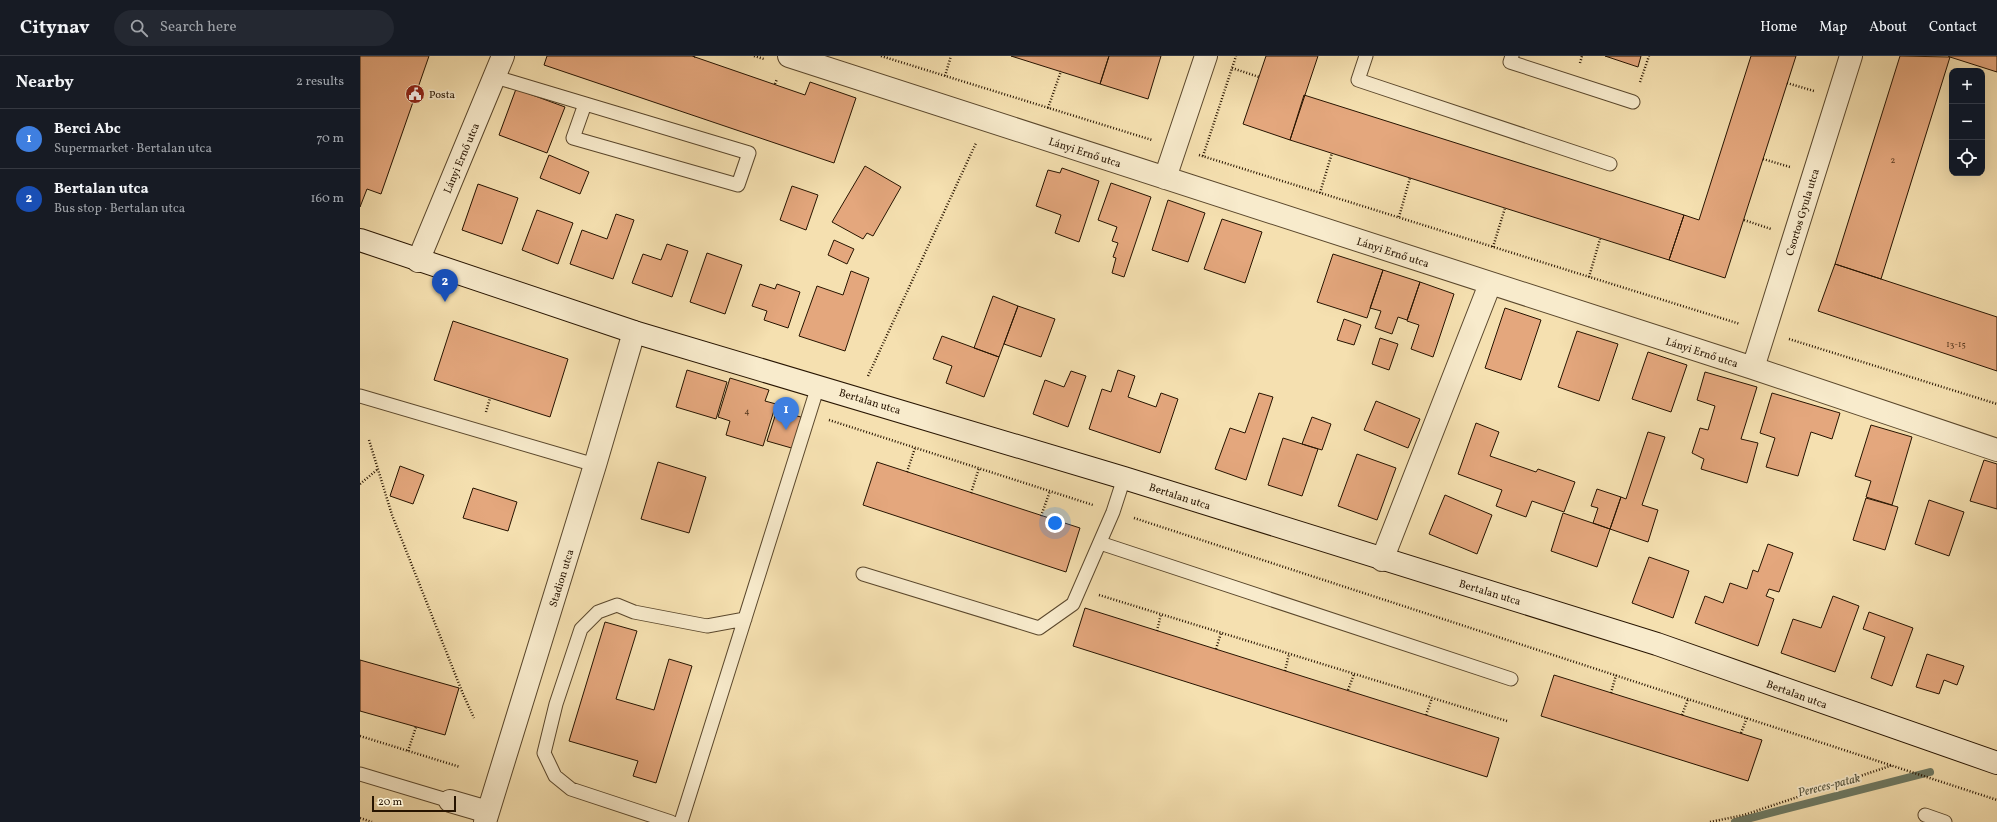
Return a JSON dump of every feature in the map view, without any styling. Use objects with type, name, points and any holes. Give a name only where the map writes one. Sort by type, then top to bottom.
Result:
[{"type":"street","name":"Lányi Ernő utca","points":[[418,260],[503,56]]},
{"type":"street","name":"Lányi Ernő utca","points":[[789,56],[1753,368],[1997,450]]},
{"type":"street","points":[[1165,178],[1206,56]]},
{"type":"street","name":"Csortos Gyula utca","points":[[1753,368],[1851,56]]},
{"type":"street","name":"Bertalan utca","points":[[366,244],[634,332],[1124,478],[1382,560],[1657,644],[1997,763]]},
{"type":"street","points":[[1382,560],[1490,284]]},
{"type":"street","name":"Stadion utca","points":[[486,817],[595,466],[634,332]]},
{"type":"street","points":[[450,801],[486,817]]},
{"type":"lane","points":[[1366,56],[1358,80],[1610,164]]},
{"type":"lane","points":[[1512,56],[1510,62],[1633,102]]},
{"type":"lane","points":[[495,77],[749,153],[738,185],[573,138],[584,104]]},
{"type":"lane","points":[[681,822],[818,386]]},
{"type":"lane","points":[[360,396],[595,466]]},
{"type":"lane","points":[[863,574],[1039,628],[1073,604],[1113,512],[1124,478]]},
{"type":"lane","points":[[1100,543],[1511,679]]},
{"type":"lane","points":[[671,822],[570,789],[555,776],[544,753],[556,704],[581,629],[598,612],[617,605],[634,612],[707,626],[745,619]]},
{"type":"lane","points":[[360,774],[450,801]]},
{"type":"lane","points":[[1925,815],[1945,822]]},
{"type":"path","points":[[881,56],[1997,404]]},
{"type":"path","points":[[945,76],[951,56]]},
{"type":"path","points":[[1203,156],[1236,56]]},
{"type":"path","points":[[1633,102],[1649,56]]},
{"type":"path","points":[[1232,68],[1259,77]]},
{"type":"path","points":[[1048,108],[1061,72]]},
{"type":"path","points":[[1787,83],[1817,92]]},
{"type":"path","points":[[858,398],[979,137]]},
{"type":"path","points":[[1320,193],[1332,153]]},
{"type":"path","points":[[1763,159],[1793,168]]},
{"type":"path","points":[[1399,217],[1410,178]]},
{"type":"path","points":[[1493,246],[1505,208]]},
{"type":"path","points":[[1744,220],[1774,230]]},
{"type":"path","points":[[1589,277],[1600,239]]},
{"type":"path","points":[[810,413],[1894,765],[1997,800]]},
{"type":"path","points":[[369,440],[392,516],[474,718]]},
{"type":"path","points":[[907,472],[915,448]]},
{"type":"path","points":[[971,493],[980,468]]},
{"type":"path","points":[[360,484],[378,469]]},
{"type":"path","points":[[1041,516],[1050,491]]},
{"type":"path","points":[[1080,589],[1507,721]]},
{"type":"path","points":[[1157,631],[1161,614]]},
{"type":"path","points":[[1216,649],[1221,633]]},
{"type":"path","points":[[1285,671],[1289,654]]},
{"type":"path","points":[[1348,690],[1354,674]]},
{"type":"path","points":[[1611,693],[1616,675]]},
{"type":"path","points":[[1426,715],[1432,698]]},
{"type":"path","points":[[1682,715],[1688,699]]},
{"type":"path","points":[[1741,733],[1747,718]]},
{"type":"path","points":[[408,751],[416,727]]},
{"type":"path","points":[[360,736],[460,767]]},
{"type":"path","points":[[1710,822],[1744,815],[1894,765]]},
{"type":"path","points":[[360,818],[372,822]]},
{"type":"building","points":[[360,56],[429,56],[381,194],[367,189],[360,207]]},
{"type":"building","points":[[547,56],[692,56],[805,95],[810,82],[856,98],[834,163],[544,65]]},
{"type":"building","points":[[1011,56],[1109,56],[1100,84]]},
{"type":"building","points":[[1109,56],[1161,56],[1148,99],[1100,84]]},
{"type":"building","points":[[1266,56],[1318,56],[1290,140],[1243,124]]},
{"type":"building","points":[[1605,56],[1641,56],[1638,67]]},
{"type":"building","points":[[1751,56],[1796,56],[1725,278],[1669,260],[1684,215],[1699,220]]},
{"type":"building","points":[[1900,56],[1950,57],[1881,279],[1835,264]]},
{"type":"building","points":[[1948,56],[1997,56],[1997,72],[1985,68]]},
{"type":"building","points":[[516,89],[565,107],[547,153],[499,135]]},
{"type":"building","points":[[1304,95],[1684,215],[1669,260],[1290,140]]},
{"type":"building","points":[[549,155],[589,172],[580,194],[540,178]]},
{"type":"building","points":[[865,166],[901,187],[873,236],[867,233],[863,239],[832,222]]},
{"type":"building","points":[[1062,168],[1099,181],[1079,242],[1055,233],[1061,215],[1036,206],[1048,170],[1060,173]]},
{"type":"building","points":[[1111,183],[1151,197],[1124,277],[1112,273],[1116,258],[1113,257],[1118,243],[1112,241],[1117,227],[1098,220]]},
{"type":"building","points":[[478,184],[518,198],[502,244],[462,230]]},
{"type":"building","points":[[792,186],[818,195],[806,230],[780,220]]},
{"type":"building","points":[[1168,200],[1205,213],[1188,262],[1152,250]]},
{"type":"building","points":[[537,210],[573,223],[558,264],[522,250]]},
{"type":"building","points":[[616,214],[634,220],[613,279],[570,264],[582,230],[607,239]]},
{"type":"building","points":[[1222,219],[1262,232],[1245,283],[1204,269]]},
{"type":"building","points":[[834,240],[854,249],[847,264],[828,255]]},
{"type":"building","points":[[667,244],[688,251],[672,297],[632,283],[643,254],[661,260]]},
{"type":"building","points":[[707,253],[742,265],[725,314],[690,302]]},
{"type":"building","points":[[1333,254],[1383,270],[1367,318],[1317,302]]},
{"type":"building","points":[[1835,264],[1997,317],[1997,371],[1818,311]]},
{"type":"building","points":[[1383,270],[1420,282],[1407,320],[1398,317],[1392,334],[1375,328],[1381,311],[1370,308]]},
{"type":"building","points":[[851,271],[869,278],[845,351],[799,336],[817,286],[843,295]]},
{"type":"building","points":[[1420,282],[1454,294],[1433,357],[1411,349],[1419,325],[1407,321]]},
{"type":"building","points":[[760,284],[775,289],[777,284],[800,292],[788,328],[764,320],[767,311],[752,306]]},
{"type":"building","points":[[993,296],[1018,306],[999,357],[974,348]]},
{"type":"building","points":[[1018,306],[1055,319],[1041,357],[1004,344]]},
{"type":"building","points":[[1505,308],[1541,320],[1521,380],[1485,368]]},
{"type":"building","points":[[1344,319],[1361,325],[1354,345],[1337,340]]},
{"type":"building","points":[[453,321],[568,359],[550,417],[434,380]]},
{"type":"building","points":[[1577,331],[1618,344],[1599,401],[1558,387]]},
{"type":"building","points":[[942,336],[999,357],[984,397],[946,383],[952,366],[933,359]]},
{"type":"building","points":[[1380,338],[1398,344],[1389,370],[1372,364]]},
{"type":"building","points":[[1648,352],[1687,365],[1671,412],[1632,399]]},
{"type":"building","points":[[687,370],[727,382],[716,419],[676,407]]},
{"type":"building","points":[[1118,370],[1135,376],[1128,397],[1156,407],[1161,393],[1178,399],[1160,453],[1089,429],[1102,389],[1111,392]]},
{"type":"building","points":[[1071,371],[1086,376],[1068,427],[1033,414],[1045,380],[1064,387]]},
{"type":"building","points":[[1705,372],[1757,387],[1741,439],[1758,443],[1747,483],[1701,469],[1704,459],[1692,453],[1700,428],[1708,430],[1715,406],[1697,400]]},
{"type":"building","points":[[730,378],[769,390],[765,401],[776,404],[763,446],[726,435],[730,421],[718,417]]},
{"type":"building","points":[[1259,393],[1273,397],[1246,480],[1215,469],[1230,428],[1245,433]]},
{"type":"building","points":[[1772,393],[1840,413],[1832,439],[1811,432],[1798,476],[1766,467],[1775,438],[1760,433]]},
{"type":"building","points":[[1376,401],[1420,419],[1408,448],[1364,430]]},
{"type":"building","points":[[777,410],[804,418],[795,449],[767,441]]},
{"type":"building","points":[[1312,417],[1331,424],[1322,450],[1302,444]]},
{"type":"building","points":[[1476,423],[1499,432],[1490,456],[1536,472],[1538,469],[1575,482],[1564,512],[1532,501],[1526,517],[1496,506],[1502,490],[1458,474]]},
{"type":"building","points":[[1871,425],[1912,437],[1892,505],[1866,497],[1871,481],[1855,476]]},
{"type":"building","points":[[1648,432],[1665,437],[1642,505],[1658,510],[1648,542],[1610,529],[1621,497],[1626,499]]},
{"type":"building","points":[[1283,438],[1318,449],[1302,496],[1268,485]]},
{"type":"building","points":[[1357,454],[1396,468],[1377,520],[1338,506]]},
{"type":"building","points":[[1984,460],[1997,464],[1997,509],[1970,501]]},
{"type":"building","points":[[658,462],[706,477],[689,533],[641,519]]},
{"type":"building","points":[[877,462],[1080,528],[1066,572],[863,505]]},
{"type":"building","points":[[400,466],[424,475],[413,504],[390,496]]},
{"type":"building","points":[[473,488],[517,502],[508,531],[463,518]]},
{"type":"building","points":[[1597,489],[1621,497],[1610,529],[1593,523],[1598,508],[1591,506]]},
{"type":"building","points":[[1445,495],[1492,515],[1477,554],[1429,534]]},
{"type":"building","points":[[1866,498],[1898,507],[1885,550],[1853,540]]},
{"type":"building","points":[[1929,500],[1964,512],[1949,556],[1915,544]]},
{"type":"building","points":[[1563,513],[1610,529],[1597,567],[1551,551]]},
{"type":"building","points":[[1768,544],[1793,553],[1779,592],[1769,589],[1766,596],[1774,599],[1758,646],[1695,623],[1705,596],[1723,603],[1730,583],[1747,589],[1753,570],[1758,572]]},
{"type":"building","points":[[1649,557],[1689,571],[1673,618],[1632,603]]},
{"type":"building","points":[[1833,596],[1859,606],[1835,672],[1781,653],[1793,619],[1821,628]]},
{"type":"building","points":[[1085,608],[1499,738],[1487,777],[1073,646]]},
{"type":"building","points":[[1869,612],[1913,628],[1892,686],[1871,678],[1885,637],[1863,629]]},
{"type":"building","points":[[605,622],[637,631],[616,699],[654,710],[669,659],[692,666],[656,783],[633,776],[638,761],[569,741]]},
{"type":"building","points":[[1927,654],[1964,666],[1957,685],[1944,680],[1939,694],[1916,687]]},
{"type":"building","points":[[360,660],[459,688],[445,735],[360,711]]},
{"type":"building","points":[[1554,675],[1762,740],[1748,781],[1541,716]]},
{"type":"waterway","name":"Pereces-patak","points":[[1735,822],[1930,772]]},
{"type":"place","name":"Posta","points":[[415,94]]},
{"type":"place","name":"Bertalan utca","points":[[445,302]]},
{"type":"place","name":"Berci Abc","points":[[786,430]]}]
